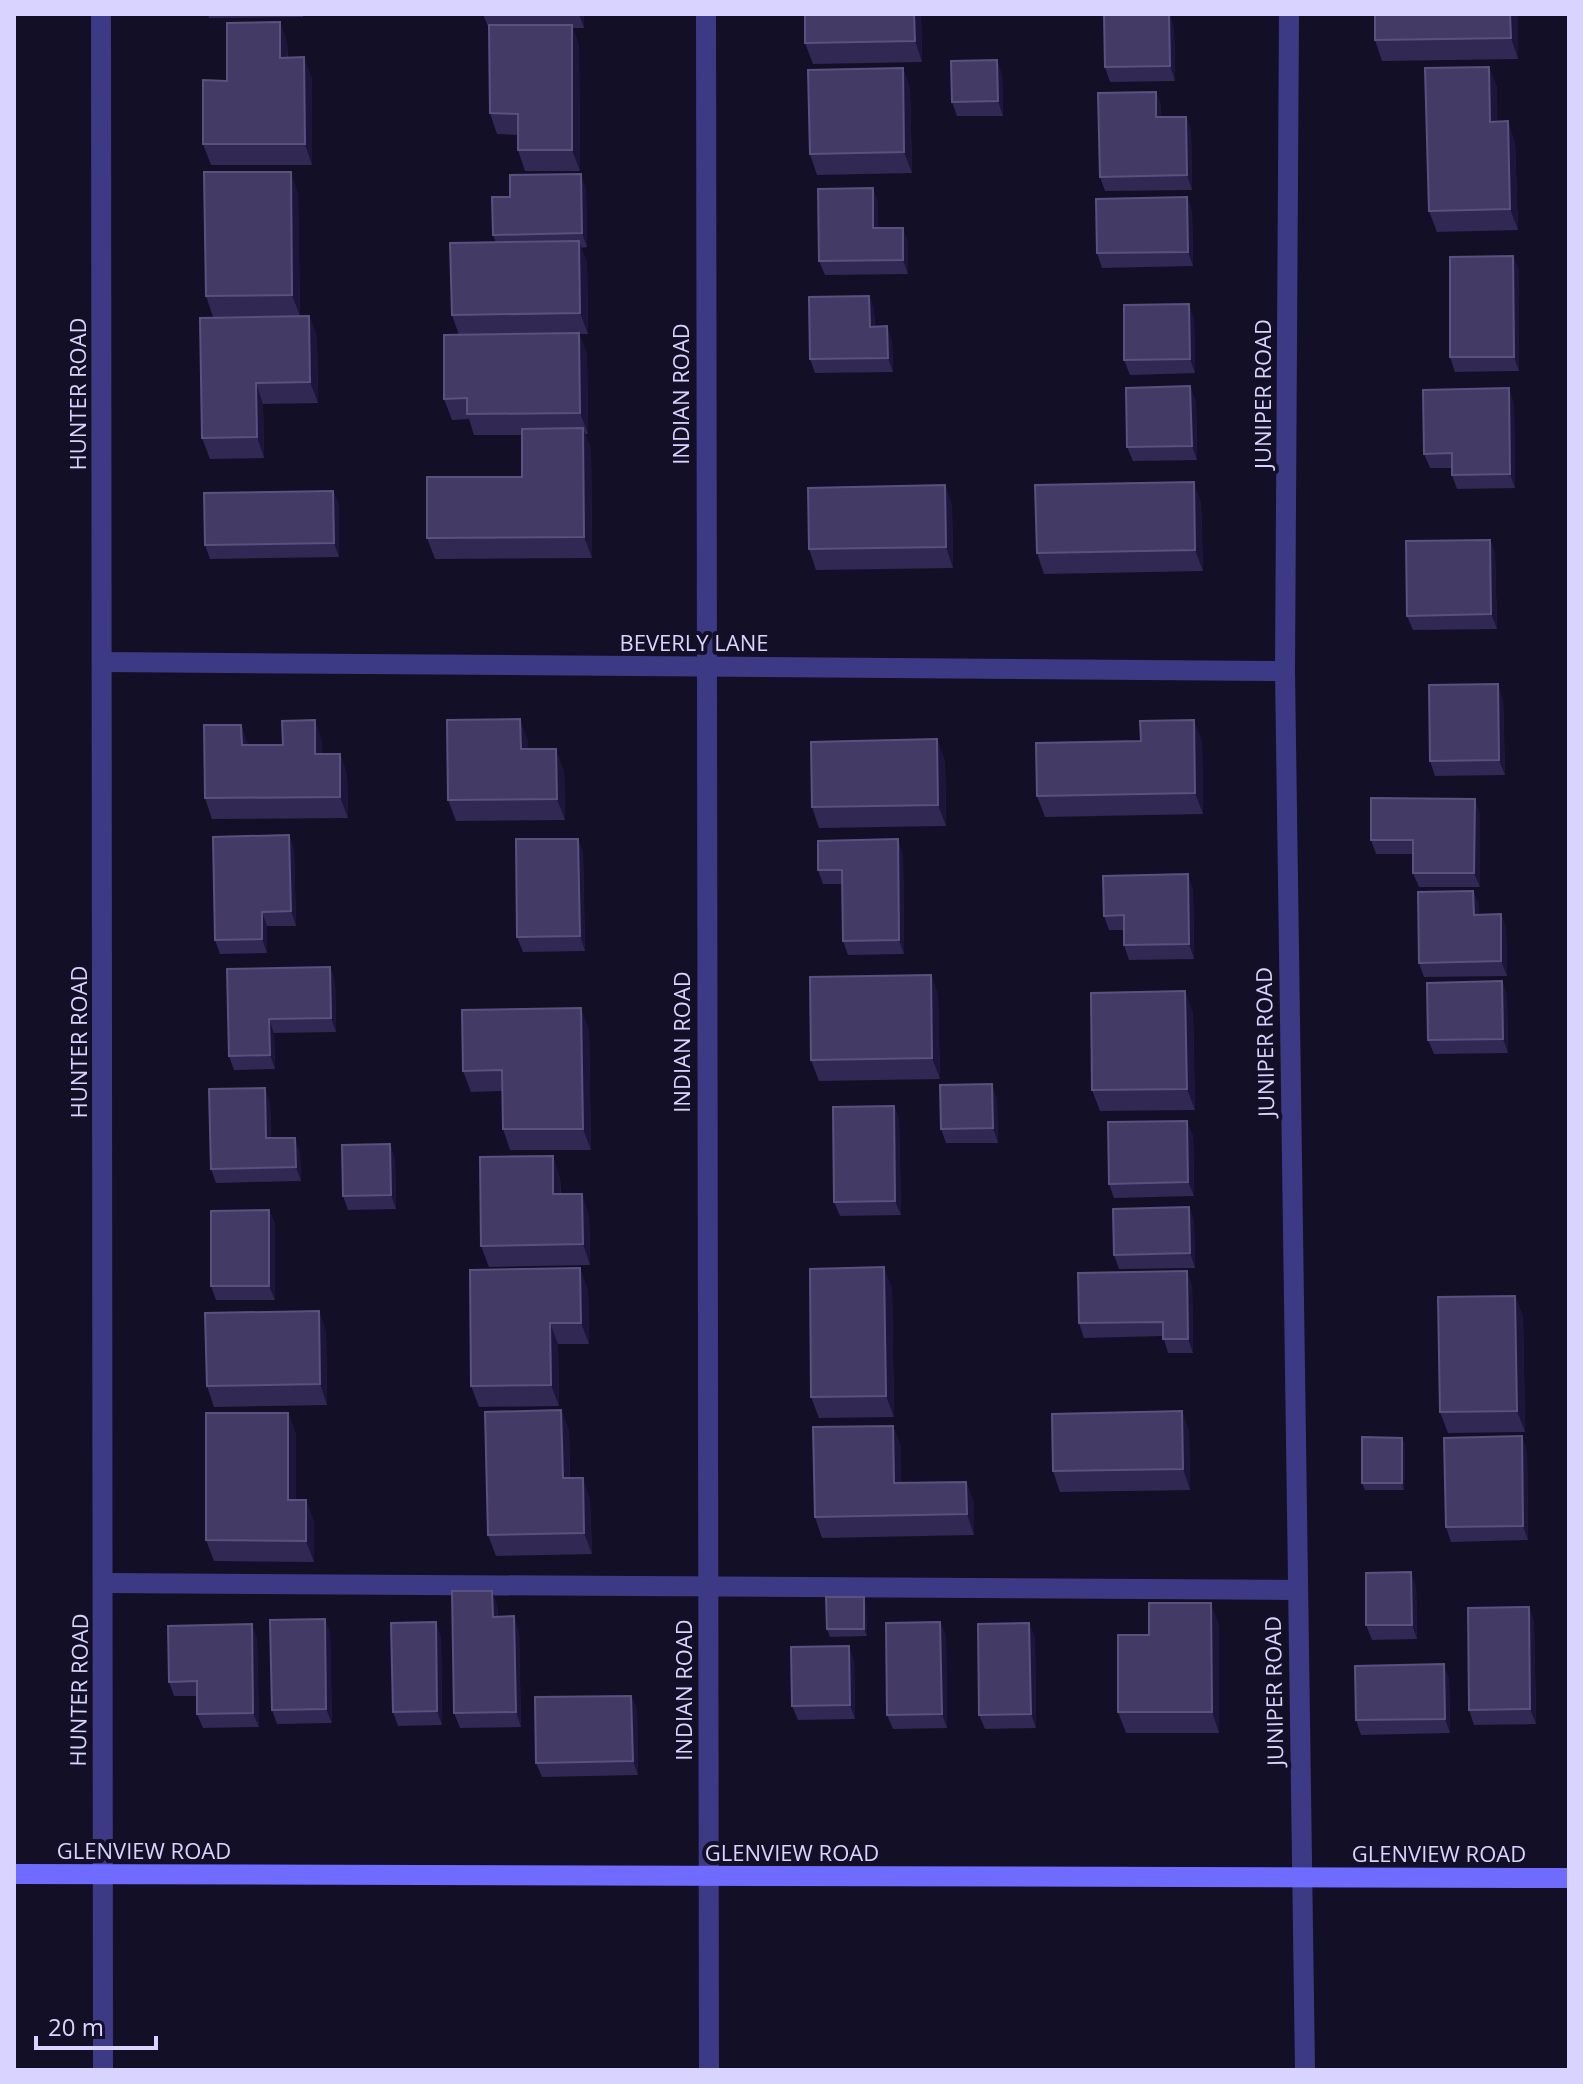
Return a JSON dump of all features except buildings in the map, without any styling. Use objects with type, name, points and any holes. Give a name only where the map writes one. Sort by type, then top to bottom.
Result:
[{"type":"main road","name":"GLENVIEW ROAD","points":[[14,1874],[1569,1878]]},
{"type":"street","name":"HUNTER ROAD","points":[[101,14],[105,1583],[101,1875],[103,2070]]},
{"type":"street","name":"INDIAN ROAD","points":[[706,14],[709,2070]]},
{"type":"street","name":"JUNIPER ROAD","points":[[1289,14],[1285,671],[1305,2070]]},
{"type":"street","name":"BEVERLY LANE","points":[[103,662],[1285,671]]},
{"type":"street","points":[[105,1583],[1296,1590]]}]
